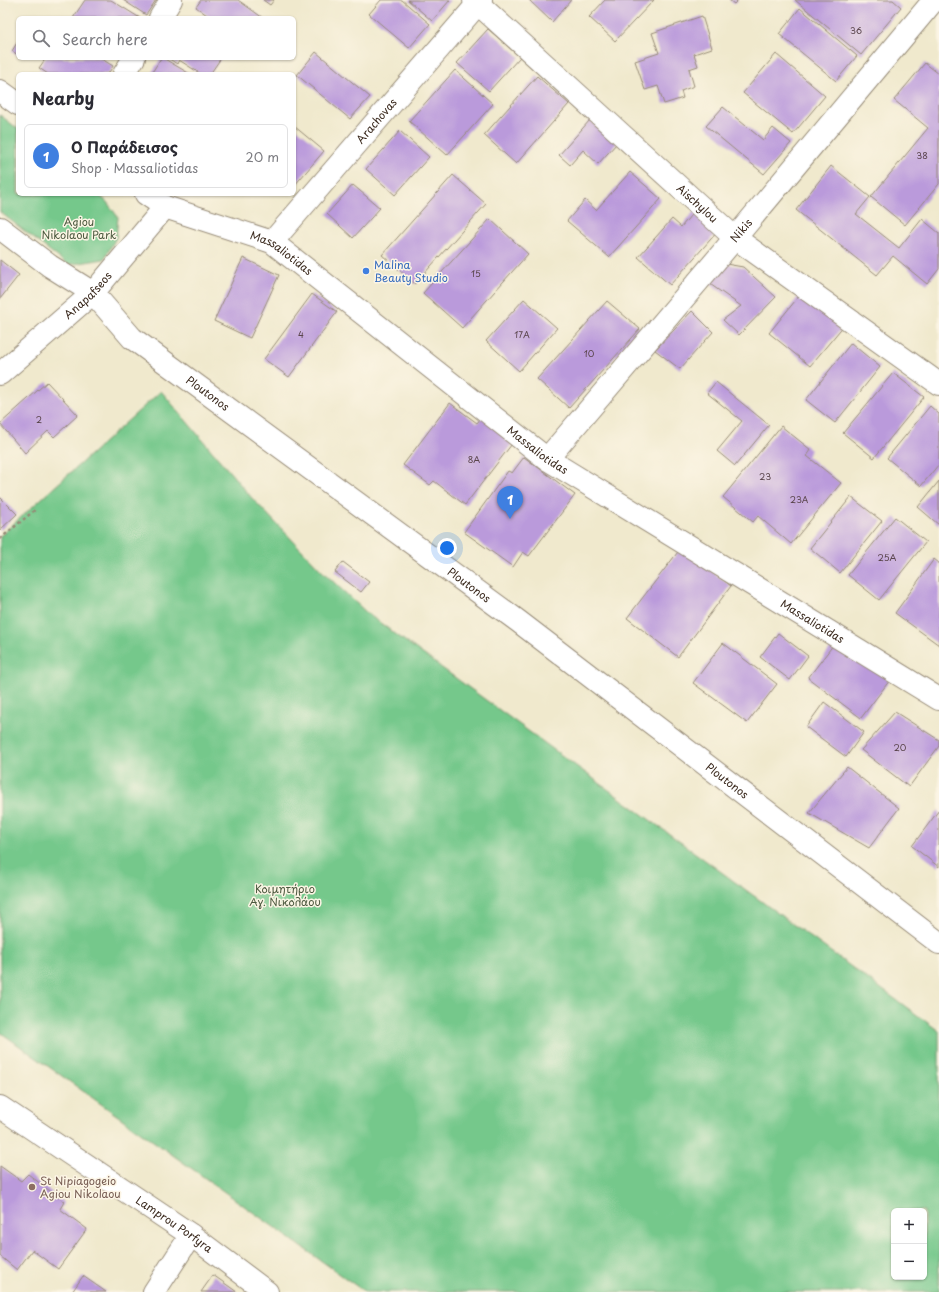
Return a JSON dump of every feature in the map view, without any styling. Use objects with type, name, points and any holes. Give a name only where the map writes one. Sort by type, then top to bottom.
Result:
[{"type":"street","points":[[161,16],[171,0]]},
{"type":"street","name":"Nikis","points":[[547,458],[735,238],[934,0]]},
{"type":"street","name":"Aischylou","points":[[478,1],[735,238],[939,384]]},
{"type":"street","name":"Arachovas","points":[[272,242],[478,1]]},
{"type":"street","points":[[125,72],[133,60]]},
{"type":"street","points":[[0,91],[16,103]]},
{"type":"street","name":"Massaliotidas","points":[[149,196],[165,207],[272,242],[547,458],[939,699]]},
{"type":"street","name":"Anapafseos","points":[[0,374],[93,293],[165,207]]},
{"type":"street","name":"Ploutonos","points":[[0,228],[50,266],[93,293],[132,338],[524,625],[939,943]]},
{"type":"street","name":"Lamprou Porfyra","points":[[0,1107],[191,1235],[267,1292]]},
{"type":"street","points":[[154,1292],[191,1235]]},
{"type":"path","points":[[0,539],[36,509]]},
{"type":"green space","name":"Agiou Nikolaou Park","points":[[0,115],[16,127],[16,196],[100,196],[106,201],[118,217],[116,238],[104,259],[68,265],[0,212]]},
{"type":"green space","name":"Κοιμητήριο Αγ. Νικολάου","points":[[161,391],[251,497],[322,571],[368,614],[939,1031],[939,1292],[365,1292],[0,1032],[0,536]]},
{"type":"building","points":[[85,0],[111,0],[137,16],[74,16]]},
{"type":"building","points":[[123,0],[156,0],[146,15]]},
{"type":"building","points":[[201,0],[238,0],[260,16],[208,16],[196,7]]},
{"type":"building","points":[[263,0],[274,0],[270,5]]},
{"type":"building","points":[[381,0],[402,0],[430,24],[409,48],[369,14]]},
{"type":"building","points":[[408,0],[450,0],[432,21]]},
{"type":"building","points":[[529,0],[571,0],[552,22]]},
{"type":"building","points":[[605,0],[654,0],[615,41],[589,17]]},
{"type":"building","points":[[729,0],[738,0],[734,4]]},
{"type":"building","points":[[795,0],[893,0],[901,7],[861,55]]},
{"type":"building","points":[[800,8],[857,56],[836,81],[779,34]]},
{"type":"building","points":[[702,16],[712,48],[694,54],[698,66],[689,69],[694,86],[681,91],[683,98],[664,104],[658,86],[645,90],[635,61],[659,53],[652,33]]},
{"type":"building","points":[[488,29],[520,57],[489,91],[457,63]]},
{"type":"building","points":[[16,44],[16,54],[12,51]]},
{"type":"building","points":[[316,52],[370,97],[350,119],[297,75]]},
{"type":"building","points":[[776,54],[825,96],[793,134],[743,93]]},
{"type":"building","points":[[45,60],[103,60],[113,66],[109,72],[45,72],[39,68]]},
{"type":"building","points":[[160,60],[166,60],[187,72],[152,72]]},
{"type":"building","points":[[171,60],[179,60],[177,64]]},
{"type":"building","points":[[179,60],[220,60],[211,72],[198,72]]},
{"type":"building","points":[[925,63],[939,74],[939,184],[905,225],[871,197],[928,128],[894,100]]},
{"type":"building","points":[[455,70],[493,104],[447,155],[409,121]]},
{"type":"building","points":[[537,76],[569,104],[516,164],[484,135]]},
{"type":"building","points":[[723,107],[763,140],[773,128],[791,143],[764,174],[706,126]]},
{"type":"building","points":[[590,120],[617,143],[598,164],[583,150],[570,165],[559,155]]},
{"type":"building","points":[[296,128],[324,151],[296,184]]},
{"type":"building","points":[[400,131],[429,157],[395,195],[366,169]]},
{"type":"building","points":[[831,166],[870,197],[856,214],[899,248],[922,219],[939,233],[939,269],[927,284],[893,256],[877,275],[796,210]]},
{"type":"building","points":[[630,172],[661,199],[609,257],[567,221],[585,200],[596,210]]},
{"type":"building","points":[[453,175],[486,204],[415,284],[382,255]]},
{"type":"building","points":[[353,185],[380,208],[353,238],[327,214]]},
{"type":"building","points":[[696,209],[719,230],[670,285],[638,257],[672,219],[681,227]]},
{"type":"building","points":[[490,219],[528,254],[462,328],[423,293]]},
{"type":"building","points":[[243,258],[279,275],[250,338],[214,321]]},
{"type":"building","points":[[0,260],[19,275],[0,299]]},
{"type":"building","points":[[726,264],[743,267],[776,297],[739,335],[723,320],[741,306],[707,282]]},
{"type":"building","points":[[804,290],[845,324],[810,366],[769,333]]},
{"type":"building","points":[[312,294],[337,312],[289,377],[264,359]]},
{"type":"building","points":[[524,299],[557,328],[519,371],[486,341]]},
{"type":"building","points":[[607,301],[640,329],[569,408],[537,379]]},
{"type":"building","points":[[692,311],[713,332],[680,369],[655,350]]},
{"type":"building","points":[[851,343],[880,367],[835,423],[806,400]]},
{"type":"building","points":[[893,373],[924,397],[874,458],[843,433]]},
{"type":"building","points":[[47,382],[78,415],[54,437],[48,431],[25,453],[0,424]]},
{"type":"building","points":[[716,382],[769,425],[735,466],[717,451],[742,421],[707,393]]},
{"type":"building","points":[[450,403],[477,423],[483,416],[515,440],[465,505],[434,481],[430,485],[403,465]]},
{"type":"building","points":[[930,406],[939,414],[939,464],[921,486],[887,458]]},
{"type":"building","points":[[781,426],[811,450],[807,456],[841,483],[791,544],[758,516],[753,522],[723,497]]},
{"type":"building","points":[[524,457],[575,495],[529,556],[523,552],[513,567],[464,532],[508,471],[512,473]]},
{"type":"building","points":[[939,481],[939,525],[918,507]]},
{"type":"building","points":[[0,497],[17,514],[0,530]]},
{"type":"building","points":[[851,497],[882,521],[840,573],[810,548]]},
{"type":"building","points":[[895,517],[926,542],[879,600],[848,575]]},
{"type":"building","points":[[681,548],[731,586],[678,657],[627,618]]},
{"type":"building","points":[[934,559],[939,563],[939,645],[895,613]]},
{"type":"building","points":[[343,562],[369,582],[361,592],[335,572]]},
{"type":"building","points":[[778,633],[808,656],[790,680],[760,657]]},
{"type":"building","points":[[837,640],[890,680],[861,718],[808,678]]},
{"type":"building","points":[[723,643],[777,684],[747,723],[693,683]]},
{"type":"building","points":[[824,702],[864,732],[846,757],[806,727]]},
{"type":"building","points":[[895,712],[939,740],[939,746],[909,787],[861,750]]},
{"type":"building","points":[[847,767],[899,808],[869,848],[809,813]]},
{"type":"building","points":[[939,810],[939,867],[912,846]]},
{"type":"building","points":[[0,1166],[21,1181],[28,1174],[64,1202],[60,1209],[87,1229],[58,1269],[32,1250],[17,1270],[0,1256]]},
{"type":"building","points":[[213,1275],[237,1292],[201,1292]]},
{"type":"building","points":[[83,1276],[106,1292],[72,1292]]},
{"type":"place","name":"Malina Beauty Studio","points":[[366,271]]},
{"type":"place","name":"Ο Παράδεισος","points":[[510,519]]},
{"type":"place","name":"St Nipiagogeio Agiou Nikolaou","points":[[32,1187]]}]
